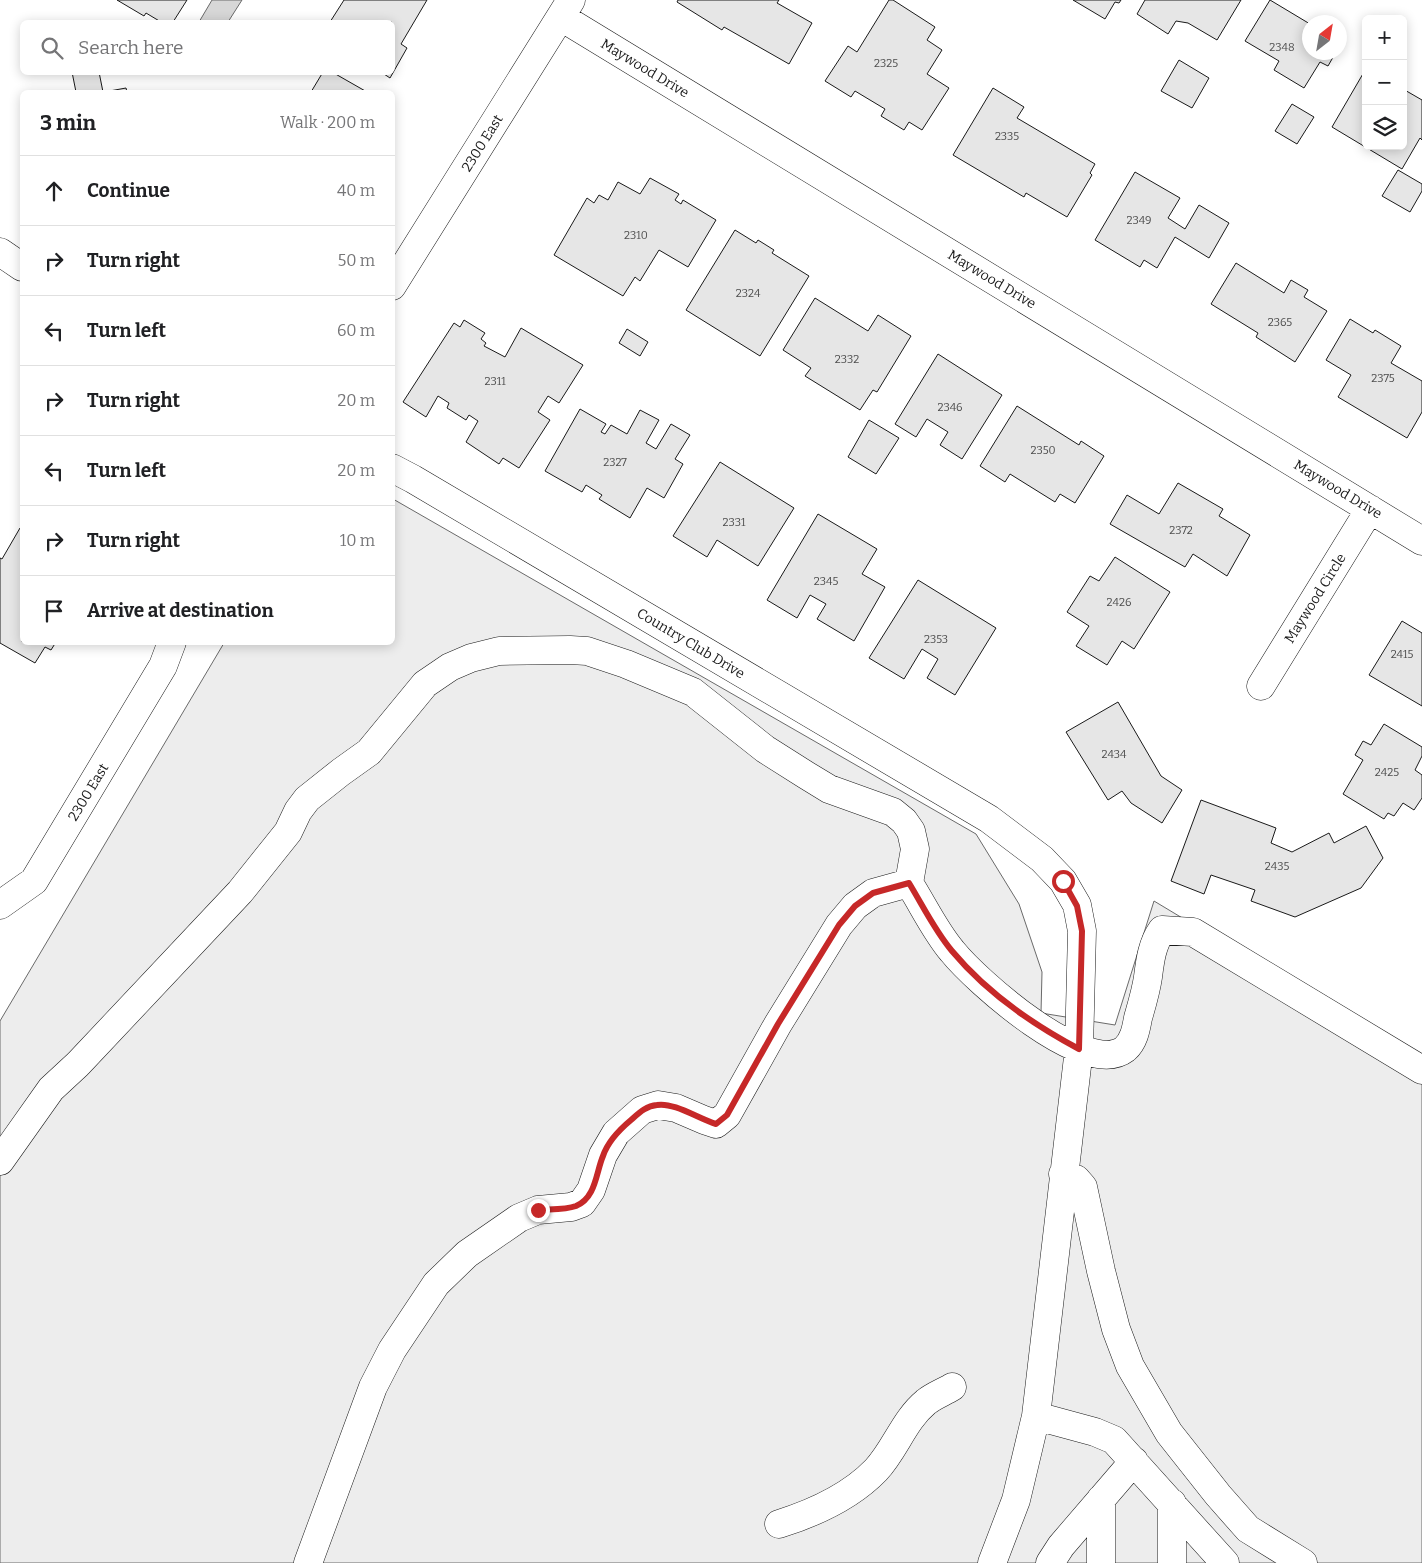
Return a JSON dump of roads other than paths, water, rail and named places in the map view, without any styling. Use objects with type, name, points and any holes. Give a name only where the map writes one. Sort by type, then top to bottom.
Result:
[{"type":"street","name":"2300 East","points":[[395,281],[566,8]]},
{"type":"street","name":"Maywood Drive","points":[[566,8],[1422,541]]},
{"type":"street","points":[[0,252],[20,266]]},
{"type":"street","name":"Country Club Drive","points":[[395,470],[989,819],[1042,859],[1063,881],[1077,906],[1082,931],[1079,1049],[1036,1416],[1016,1500],[992,1563]]},
{"type":"street","name":"Maywood Circle","points":[[1260,686],[1370,509]]},
{"type":"street","name":"2300 East","points":[[0,905],[34,881],[168,654],[184,645]]},
{"type":"street","points":[[0,1161],[51,1089],[78,1064],[240,892],[288,832],[298,811],[307,799],[368,752],[425,684],[450,667],[471,658],[499,651],[587,651],[626,664],[693,692],[765,749],[829,788],[893,812],[904,821],[911,831],[915,849],[909,883],[952,951],[990,989],[1016,1011],[1079,1049],[1103,1056],[1125,1049],[1134,1036],[1148,978],[1150,958],[1157,936],[1162,930],[1169,929],[1193,932],[1422,1070]]},
{"type":"street","points":[[308,1563],[373,1388],[392,1350],[436,1284],[467,1254],[519,1218],[538,1210],[571,1207],[582,1203],[596,1182],[603,1155],[616,1133],[642,1110],[658,1104],[676,1108],[716,1124],[727,1115],[778,1024],[839,925],[855,906],[873,893],[909,883]]},
{"type":"street","points":[[1063,1174],[1076,1179],[1083,1187],[1116,1329],[1130,1366],[1169,1433],[1218,1496],[1248,1529],[1303,1563]]},
{"type":"street","points":[[779,1524],[800,1518],[831,1504],[859,1486],[876,1469],[915,1413],[926,1401],[952,1387]]},
{"type":"street","points":[[1036,1416],[1095,1432],[1114,1440],[1225,1563]]},
{"type":"street","points":[[1050,1563],[1061,1546],[1134,1461]]},
{"type":"street","points":[[1101,1499],[1101,1563]]},
{"type":"street","points":[[1172,1503],[1172,1563]]}]
